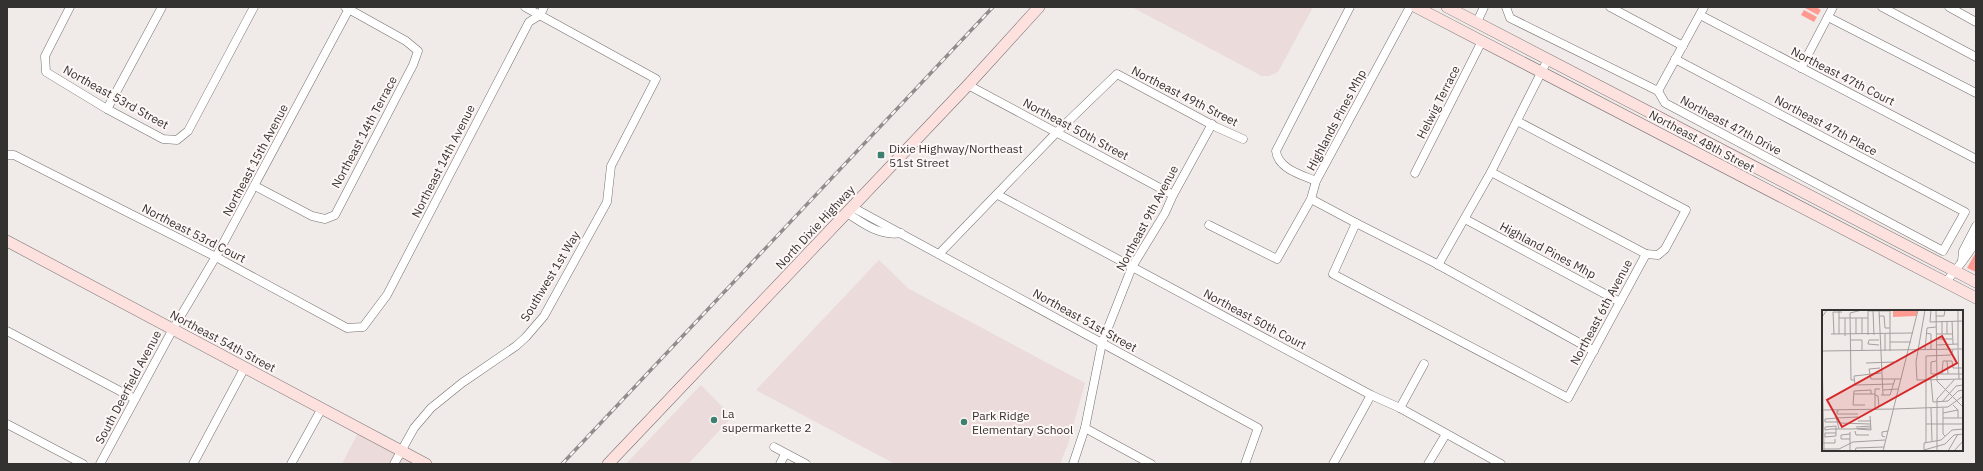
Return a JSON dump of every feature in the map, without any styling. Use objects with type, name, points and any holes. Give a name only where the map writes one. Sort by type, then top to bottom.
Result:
[{"type":"main road","name":"North Dixie Highway","points":[[608,464],[968,85],[1039,7]]},
{"type":"main road","name":"Northeast 48th Street","points":[[1416,7],[1976,298]]},
{"type":"main road","points":[[1427,7],[1463,26],[1470,26],[1477,22]]},
{"type":"main road","name":"Northeast 48th Street","points":[[1447,7],[1976,282]]},
{"type":"main road","name":"Northeast 54th Street","points":[[7,241],[174,326],[245,367],[426,464]]},
{"type":"main road","points":[[1964,292],[1976,291]]},
{"type":"street","name":"Northeast 53rd Street","points":[[70,7],[46,56],[46,72],[107,109],[163,139],[177,140],[188,131],[254,7]]},
{"type":"street","points":[[107,109],[162,7]]},
{"type":"street","points":[[526,7],[540,15]]},
{"type":"street","name":"Northeast 14th Avenue","points":[[363,327],[387,295],[529,22],[540,15],[544,7]]},
{"type":"street","name":"Highlands Pines Mhp","points":[[1350,7],[1276,151],[1277,158],[1282,164],[1316,181],[1410,7]]},
{"type":"street","points":[[1477,22],[1484,7]]},
{"type":"street","name":"Northeast 47th Drive","points":[[1506,7],[1510,18],[1658,91],[1665,102],[1943,251]]},
{"type":"street","points":[[1610,7],[1683,46]]},
{"type":"street","points":[[1658,91],[1704,7]]},
{"type":"street","points":[[1801,68],[1833,7]]},
{"type":"street","points":[[1882,7],[1976,57]]},
{"type":"street","points":[[1949,7],[1976,22]]},
{"type":"street","name":"Northeast 14th Terrace","points":[[255,186],[312,216],[325,219],[335,215],[414,65],[418,51],[406,41],[348,8]]},
{"type":"street","name":"Northeast 15th Avenue","points":[[174,326],[216,257],[255,186],[348,8]]},
{"type":"street","name":"Southwest 1st Way","points":[[394,464],[418,423],[431,408],[526,337],[544,316],[607,202],[609,195],[611,166],[656,79],[540,15]]},
{"type":"street","name":"Northeast 47th Court","points":[[1700,15],[1976,159]]},
{"type":"street","points":[[1828,17],[1976,93]]},
{"type":"street","name":"Helwig Terrace","points":[[1415,173],[1482,41]]},
{"type":"street","points":[[1438,265],[1491,172],[1548,59]]},
{"type":"street","name":"Northeast 47th Place","points":[[1676,59],[1965,212],[1943,251]]},
{"type":"street","name":"Northeast 49th Street","points":[[1057,132],[1117,74],[1243,139]]},
{"type":"street","name":"Northeast 50th Street","points":[[968,85],[1172,195]]},
{"type":"street","name":"Northeast 6th Avenue","points":[[1356,223],[1333,274],[1568,398],[1646,254],[1658,255],[1665,249],[1686,210],[1517,121]]},
{"type":"street","name":"Northeast 9th Avenue","points":[[1073,464],[1085,428],[1102,343],[1132,267],[1165,213],[1172,195],[1212,124]]},
{"type":"street","points":[[939,254],[998,195],[1057,132]]},
{"type":"street","name":"Northeast 53rd Court","points":[[10,155],[216,257],[347,328],[363,327]]},
{"type":"street","points":[[1491,172],[1646,254]]},
{"type":"street","points":[[1209,225],[1277,259],[1311,199],[1316,181]]},
{"type":"street","name":"Northeast 50th Court","points":[[998,195],[1371,395],[1400,408],[1501,464]]},
{"type":"street","points":[[1311,199],[1438,265],[1594,351]]},
{"type":"street","name":"Northeast 51st Street","points":[[849,210],[878,231],[891,235],[901,233],[1258,428],[1245,464]]},
{"type":"street","name":"Highland Pines Mhp","points":[[1465,219],[1620,302]]},
{"type":"street","points":[[1962,260],[1963,250],[1976,226]]},
{"type":"street","points":[[1946,282],[1969,253],[1976,241]]},
{"type":"street","name":"South Deerfield Avenue","points":[[100,464],[174,326]]},
{"type":"street","points":[[7,331],[135,399]]},
{"type":"street","points":[[1400,408],[1424,364]]},
{"type":"street","points":[[193,464],[245,367]]},
{"type":"street","points":[[1334,464],[1371,395]]},
{"type":"street","points":[[292,464],[322,408]]},
{"type":"street","points":[[7,424],[83,464]]},
{"type":"street","points":[[1085,428],[1151,464]]},
{"type":"street","points":[[1428,464],[1446,434]]},
{"type":"street","points":[[774,447],[806,464]]},
{"type":"street","points":[[780,464],[785,454]]},
{"type":"shaded area","points":[[1132,7],[1313,7],[1278,72],[1269,76],[1262,76]]},
{"type":"shaded area","points":[[1816,7],[1821,10],[1818,15],[1805,8]]},
{"type":"shaded area","points":[[1804,10],[1817,17],[1814,22],[1801,15]]},
{"type":"shaded area","points":[[1976,252],[1976,272],[1967,268]]},
{"type":"shaded area","points":[[879,260],[909,289],[1085,383],[1068,444],[1060,464],[895,464],[756,390]]},
{"type":"shaded area","points":[[701,385],[732,417],[688,464],[626,464]]},
{"type":"shaded area","points":[[359,431],[418,464],[342,464]]},
{"type":"railway","points":[[562,464],[993,7]]},
{"type":"place","name":"Dixie Highway/Northeast 51st Street","points":[[881,155]]},
{"type":"place","name":"La supermarkette 2","points":[[714,420]]},
{"type":"place","name":"Park Ridge Elementary School","points":[[964,422]]}]
